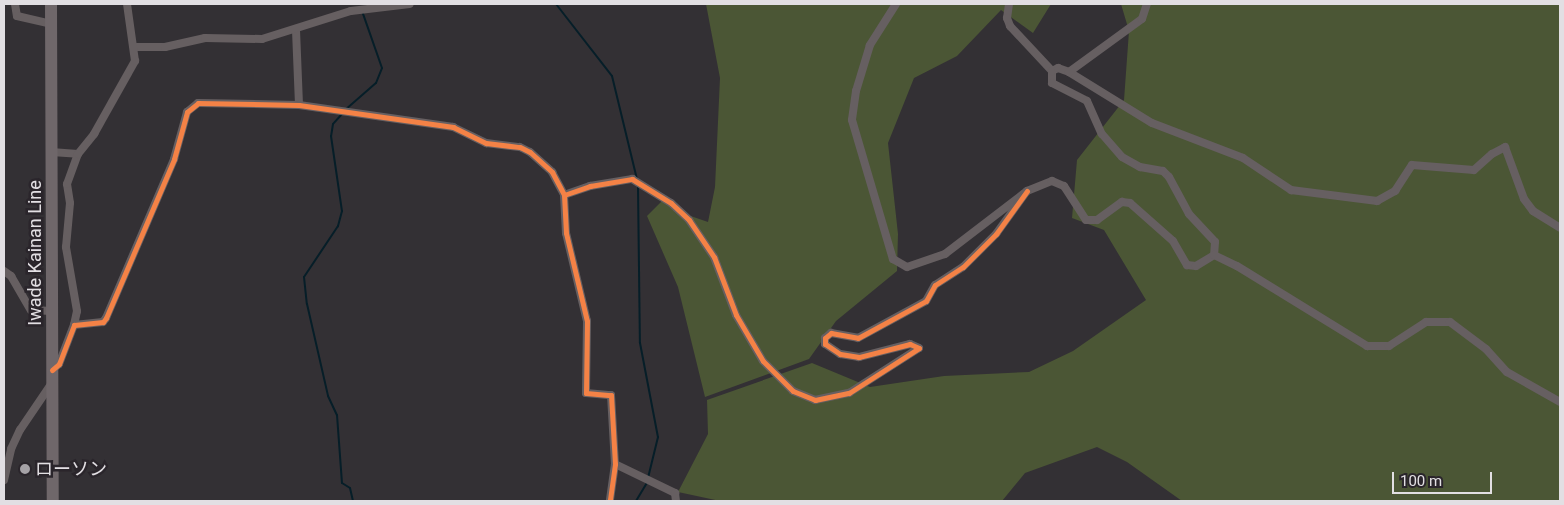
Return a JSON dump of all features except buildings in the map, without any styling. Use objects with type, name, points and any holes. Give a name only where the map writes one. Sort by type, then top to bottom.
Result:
[{"type":"main road","name":"Iwade Kainan Line","points":[[51,4],[53,501]]},
{"type":"street","points":[[15,4],[17,16],[51,24]]},
{"type":"street","points":[[4,480],[11,449],[20,430],[59,364],[74,324],[77,311],[68,272],[66,247],[70,203],[67,184],[78,154],[94,134],[117,90],[129,76],[135,61],[136,47],[127,4]]},
{"type":"street","points":[[136,47],[165,47],[205,38],[262,39],[296,30],[351,11],[410,4]]},
{"type":"street","points":[[896,4],[870,45],[856,91],[852,120],[893,259],[908,267],[945,254],[1027,191],[1044,182],[1060,181],[1086,220],[1090,222],[1122,202],[1130,202],[1173,241],[1187,264],[1196,266],[1214,255]]},
{"type":"street","points":[[1009,4],[1007,18],[1010,26],[1052,71],[1052,83],[1087,101],[1102,134],[1122,157],[1140,167],[1163,171],[1169,177],[1189,214],[1215,242],[1214,255]]},
{"type":"street","points":[[1069,72],[1142,19],[1147,4]]},
{"type":"street","points":[[296,30],[299,105]]},
{"type":"street","points":[[1052,71],[1058,68],[1069,72],[1152,123],[1243,158],[1291,190],[1377,201],[1395,191],[1412,165],[1474,170],[1492,154],[1505,147],[1524,199],[1533,211],[1560,228]]},
{"type":"street","points":[[74,324],[103,322],[106,318],[174,159],[187,112],[198,103],[208,101],[299,105],[453,127],[486,144],[520,147],[552,172],[564,195],[566,233],[587,321],[586,393],[611,395],[615,464],[610,501]]},
{"type":"street","points":[[51,152],[78,154]]},
{"type":"street","points":[[564,195],[590,186],[632,179],[671,203],[690,220],[710,250],[736,315],[763,361],[793,391],[815,400],[849,393],[919,348],[910,344],[859,357],[840,354],[825,344],[825,338],[831,334],[858,338],[926,301],[935,285],[963,267],[996,234],[1027,191]]},
{"type":"street","points":[[1214,255],[1237,266],[1367,346],[1389,346],[1426,322],[1450,322],[1486,349],[1507,372],[1524,385],[1560,402]]},
{"type":"street","points":[[4,271],[11,276],[31,310],[52,311]]},
{"type":"street","points":[[615,464],[675,493],[676,501]]},
{"type":"green space","points":[[706,4],[1051,4],[1033,33],[1001,10],[957,56],[914,78],[888,143],[898,234],[897,271],[836,321],[809,359],[705,397],[678,287],[647,216],[664,199],[679,212],[708,222],[715,187],[720,78]]},
{"type":"green space","points":[[1121,4],[1560,4],[1560,501],[1182,501],[1127,462],[1097,447],[1025,473],[1002,501],[720,501],[678,492],[708,434],[707,400],[812,363],[870,387],[944,376],[1029,372],[1073,351],[1146,300],[1104,230],[1072,218],[1077,160],[1124,100],[1129,31]]},
{"type":"waterway","points":[[556,4],[612,76],[637,179]]},
{"type":"waterway","points":[[345,110],[376,83],[382,68],[362,11]]},
{"type":"waterway","points":[[342,114],[333,124],[331,136],[342,211],[338,226],[304,277],[307,304],[328,396],[337,415],[342,483],[350,488],[353,501]]},
{"type":"waterway","points":[[638,187],[640,343],[658,437],[648,478]]},
{"type":"waterway","points":[[636,501],[647,483]]},
{"type":"waterway","points":[[4,493],[4,501]]},
{"type":"cycle path","points":[[52,370],[59,364],[74,325],[103,322],[106,318],[174,159],[187,112],[198,103],[299,105],[453,127],[486,143],[520,147],[530,152],[552,172],[564,195],[566,233],[587,321],[586,393],[611,395],[615,464],[610,501]]},
{"type":"cycle path","points":[[564,195],[590,186],[632,179],[671,203],[689,220],[714,257],[736,315],[763,361],[793,391],[815,400],[849,393],[919,348],[910,344],[859,357],[840,354],[825,344],[825,338],[831,333],[858,338],[926,301],[935,285],[963,267],[996,234],[1027,191]]},
{"type":"place","name":"ローソン","points":[[25,469]]}]
